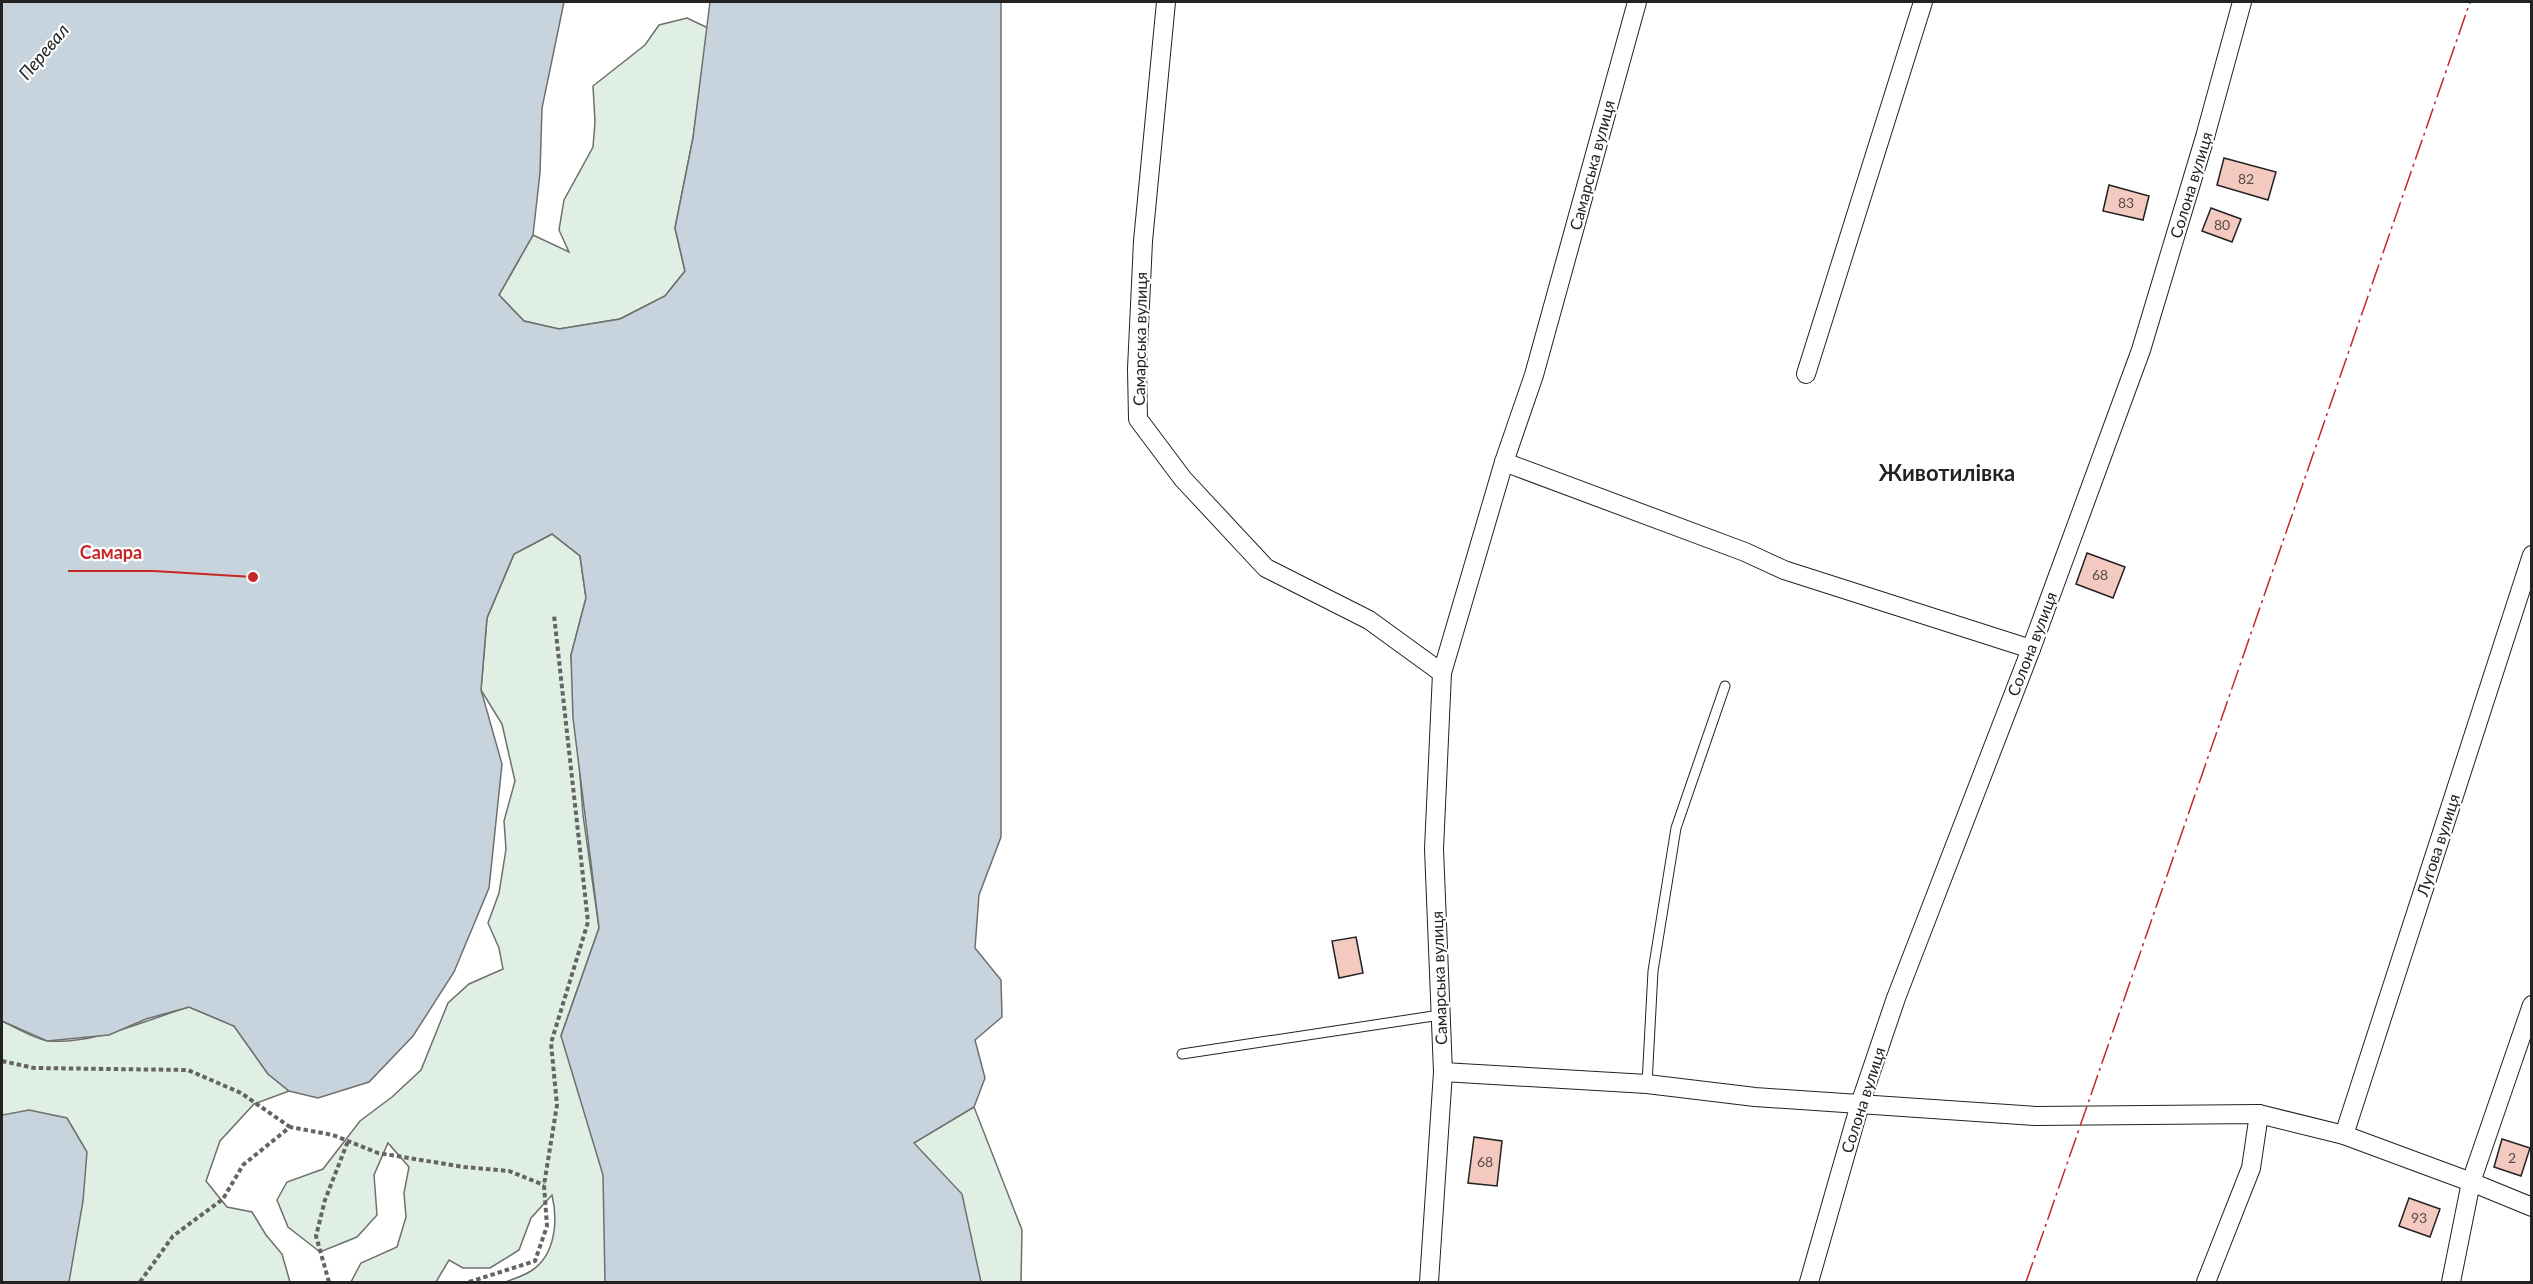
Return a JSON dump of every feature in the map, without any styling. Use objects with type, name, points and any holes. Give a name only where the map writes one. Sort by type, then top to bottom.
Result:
[{"type":"street","name":"Самарська вулиця","points":[[1166,2],[1143,241],[1137,369],[1138,419],[1183,479],[1266,568],[1369,620],[1442,673]]},
{"type":"street","name":"Самарська вулиця","points":[[1429,1282],[1443,1072],[1434,849],[1442,673],[1504,462],[1534,375],[1637,2]]},
{"type":"street","points":[[1806,374],[1923,2]]},
{"type":"street","name":"Солона вулиця","points":[[1809,1282],[1860,1104],[1896,998],[2031,649],[2141,350],[2205,137],[2242,2]]},
{"type":"street","points":[[1504,462],[1746,552],[1784,570],[2031,649]]},
{"type":"street","name":"Лугова вулиця","points":[[2344,1135],[2532,555]]},
{"type":"street","points":[[2451,1282],[2471,1182],[2532,1005]]},
{"type":"street","points":[[1443,1072],[1647,1084],[1755,1096],[2036,1116],[2259,1114],[2344,1135],[2532,1207]]},
{"type":"street","points":[[2206,1282],[2251,1168],[2259,1114]]},
{"type":"lane","points":[[1647,1084],[1653,971],[1676,828],[1725,686]]},
{"type":"lane","points":[[1182,1054],[1440,1015]]},
{"type":"path","points":[[469,1282],[535,1261],[547,1226],[544,1185],[557,1105],[551,1043],[588,922],[554,615]]},
{"type":"path","points":[[2,1061],[34,1068],[188,1070],[241,1092],[290,1127],[333,1135],[378,1153],[464,1167],[509,1171],[544,1185]]},
{"type":"path","points":[[140,1282],[173,1236],[223,1199],[243,1165],[290,1127]]},
{"type":"path","points":[[329,1282],[316,1236],[325,1200],[348,1141]]},
{"type":"green space","points":[[687,18],[708,28],[693,138],[675,228],[685,271],[665,296],[620,319],[559,329],[524,321],[499,295],[533,235],[569,252],[559,230],[564,200],[593,147],[595,122],[593,86],[645,45],[659,25]]},
{"type":"green space","points":[[552,534],[580,556],[586,598],[571,655],[583,815],[599,928],[561,1036],[913,1143],[974,1107],[1022,1230],[1021,1282],[505,1282],[531,1271],[546,1256],[555,1226],[552,1195],[531,1218],[519,1250],[490,1268],[463,1268],[449,1260],[436,1282],[351,1282],[361,1263],[397,1247],[406,1217],[404,1193],[409,1167],[388,1143],[374,1175],[377,1215],[357,1237],[320,1252],[288,1227],[277,1200],[287,1182],[323,1169],[360,1121],[392,1097],[421,1070],[448,1003],[469,984],[503,969],[499,948],[488,923],[499,893],[506,849],[504,821],[515,781],[502,724],[481,690],[487,618],[514,554]]},
{"type":"green space","points":[[189,1007],[234,1026],[268,1074],[289,1091],[254,1104],[220,1141],[206,1181],[227,1207],[252,1212],[266,1235],[282,1254],[290,1282],[2,1282],[2,1021],[44,1040],[67,1041],[120,1030]]},
{"type":"water","name":"Перевал","points":[[2,2],[564,2],[542,108],[540,173],[533,235],[499,295],[524,321],[559,329],[620,319],[665,296],[685,271],[675,228],[693,138],[710,2],[1001,2],[1001,837],[979,895],[975,948],[1001,980],[1002,1017],[975,1040],[985,1078],[974,1107],[914,1143],[962,1194],[981,1282],[605,1282],[603,1175],[561,1036],[599,928],[573,718],[571,655],[586,598],[580,556],[552,534],[514,554],[487,618],[481,690],[502,764],[489,888],[454,972],[413,1036],[369,1082],[318,1098],[289,1091],[268,1074],[234,1026],[189,1007],[146,1019],[109,1035],[47,1041],[2,1021]]},
{"type":"water","points":[[29,1110],[67,1118],[87,1152],[83,1201],[69,1282],[2,1282],[2,1115]]},
{"type":"building","points":[[2224,158],[2276,172],[2268,200],[2217,185]]},
{"type":"building","points":[[2109,185],[2149,196],[2143,220],[2103,211]]},
{"type":"building","points":[[2211,208],[2241,219],[2232,242],[2202,231]]},
{"type":"building","points":[[2087,553],[2125,567],[2113,598],[2076,584]]},
{"type":"building","points":[[1356,937],[1363,973],[1339,978],[1332,941]]},
{"type":"building","points":[[1474,1137],[1502,1141],[1497,1186],[1468,1183]]},
{"type":"building","points":[[2502,1139],[2530,1148],[2521,1176],[2494,1167]]},
{"type":"building","points":[[2409,1198],[2440,1209],[2430,1237],[2399,1226]]},
{"type":"power","points":[[2026,1282],[2470,2]]},
{"type":"place","name":"Самара","points":[[253,577]]},
{"type":"district","name":"Животилівка","points":[[1947,473]]}]
